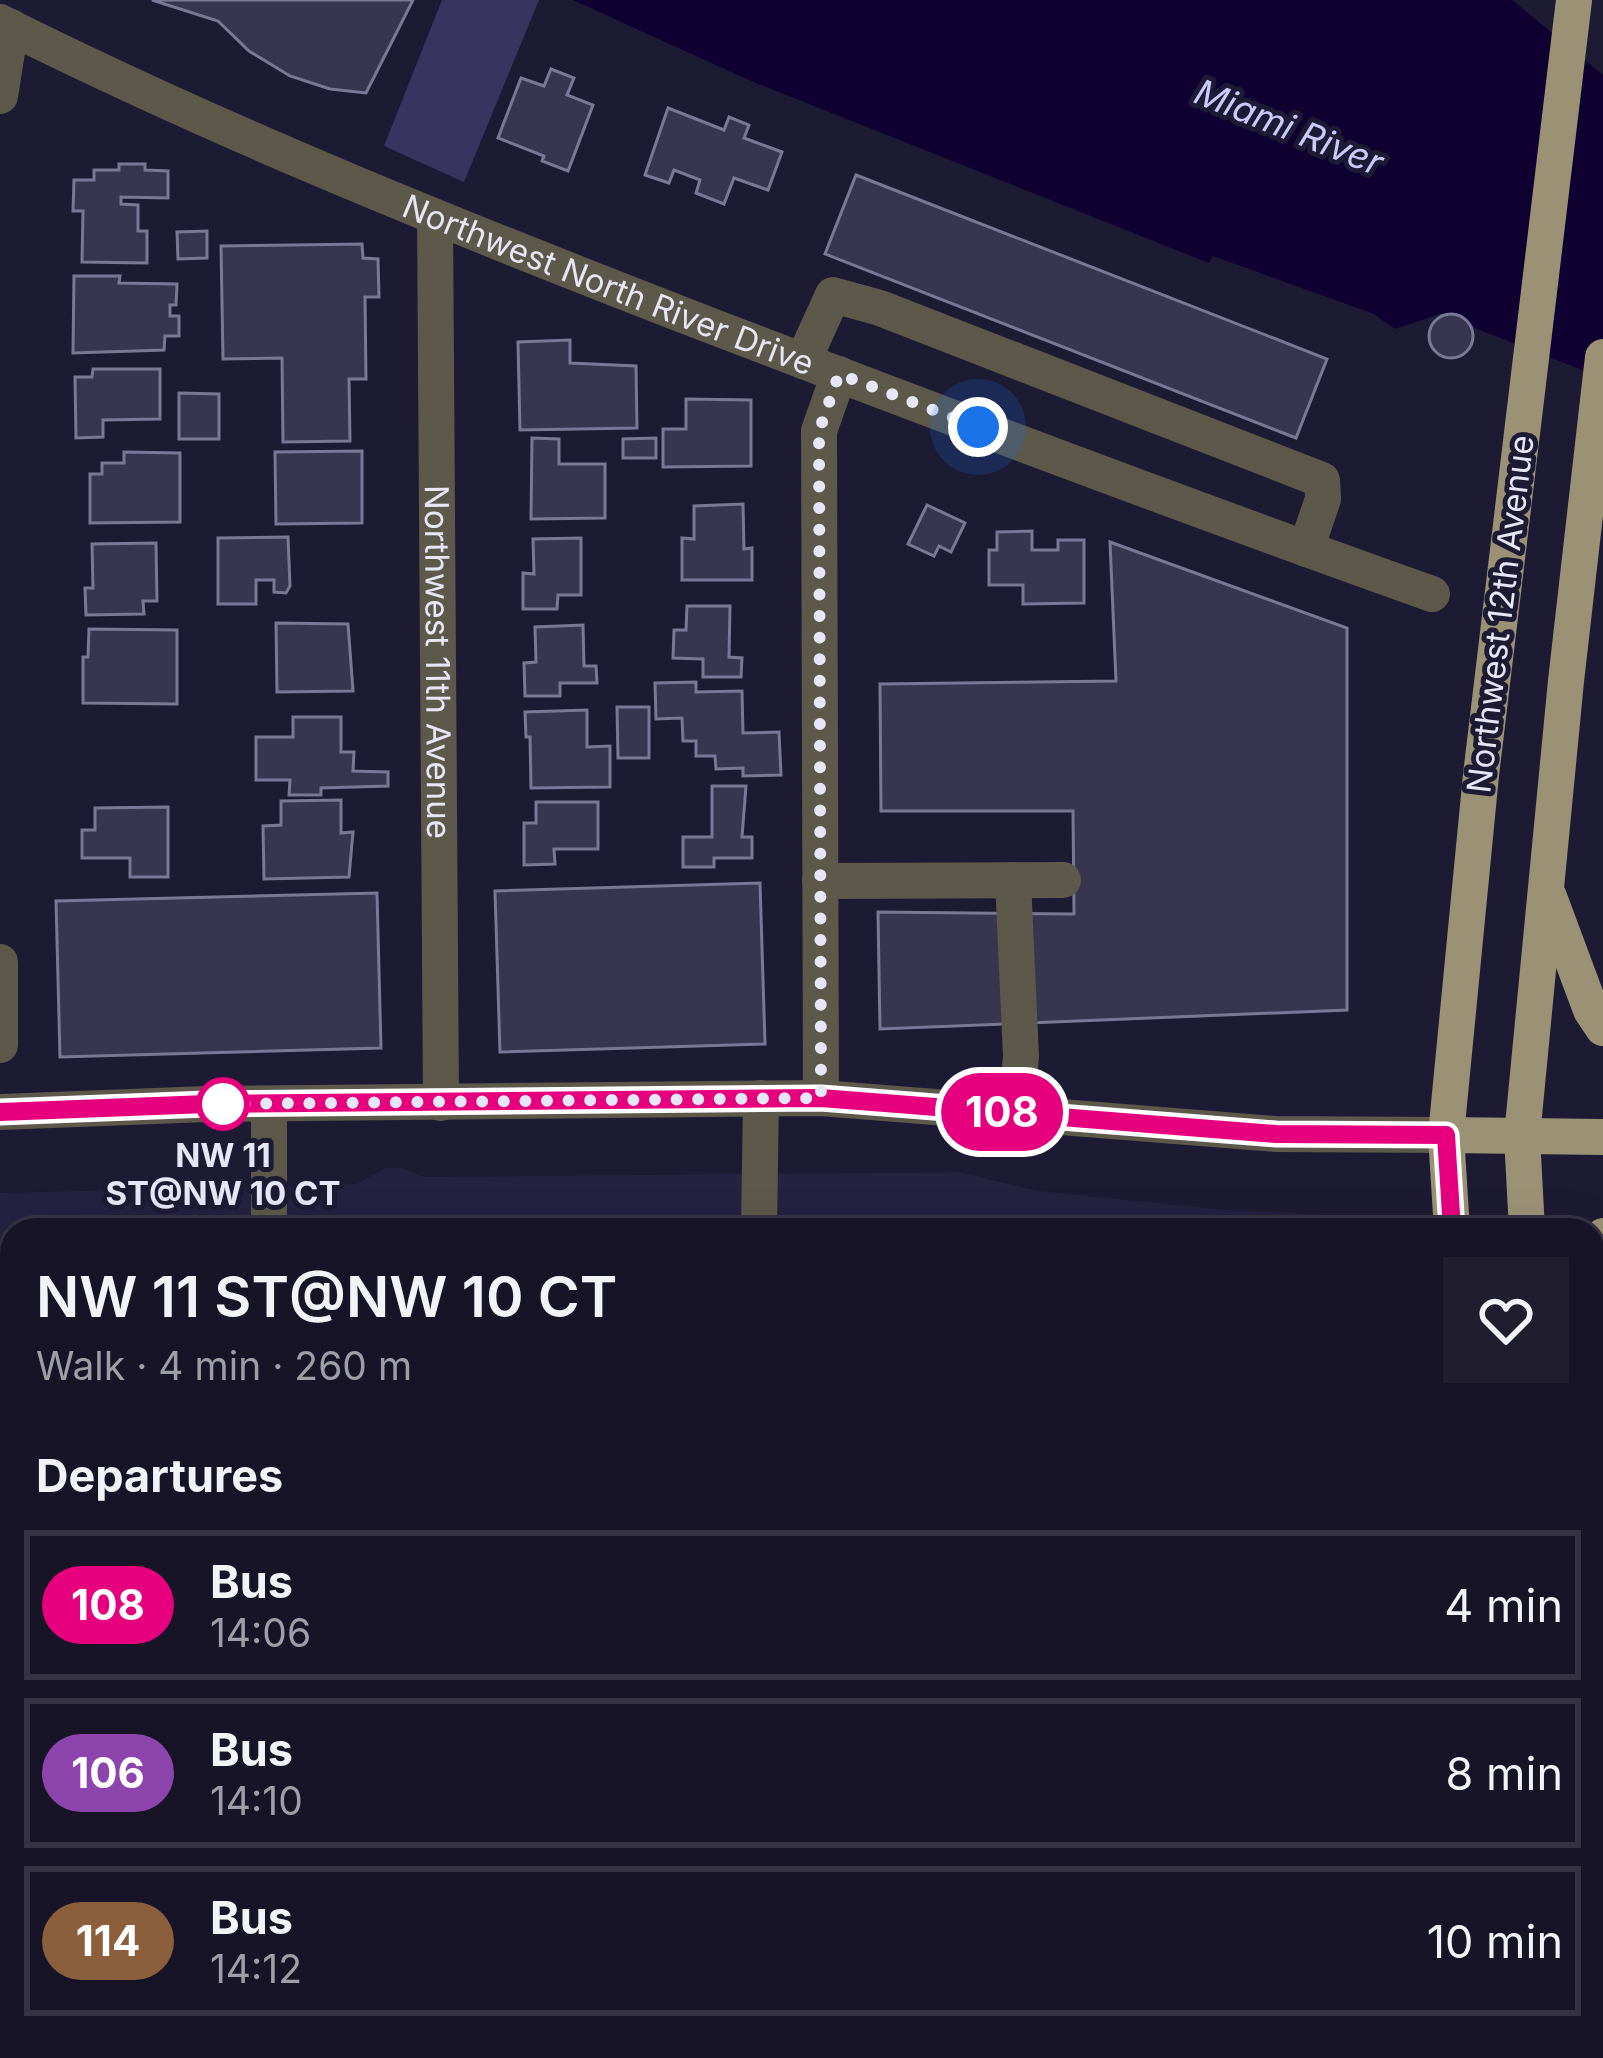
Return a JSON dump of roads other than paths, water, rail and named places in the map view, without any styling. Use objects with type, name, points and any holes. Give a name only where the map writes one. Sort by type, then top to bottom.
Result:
[{"type":"main road","name":"Northwest 12th Avenue","points":[[1451,1218],[1446,1135],[1492,672],[1574,0]]},
{"type":"main road","points":[[1526,1218],[1522,1136],[1603,357]]},
{"type":"main road","points":[[1546,888],[1591,1010],[1603,1028]]},
{"type":"main road","points":[[1446,1135],[1603,1137]]},
{"type":"street","points":[[0,95],[6,24]]},
{"type":"street","name":"Northwest North River Drive","points":[[6,24],[137,90],[435,218],[803,361],[1432,594]]},
{"type":"street","name":"Northwest 11th Avenue","points":[[435,218],[441,1103]]},
{"type":"street","points":[[803,361],[833,295],[880,308],[1322,480],[1323,500],[1306,550]]},
{"type":"street","points":[[821,1098],[819,431],[839,374]]},
{"type":"street","points":[[1013,880],[1021,1056],[1016,1114]]},
{"type":"street","points":[[820,881],[1063,880]]},
{"type":"street","points":[[0,962],[0,1045]]},
{"type":"street","points":[[759,1218],[760,1098]]},
{"type":"street","points":[[0,1112],[821,1098],[1276,1134],[1446,1135]]},
{"type":"street","points":[[268,1218],[269,1104]]},
{"type":"water","name":"Miami River","points":[[573,0],[1512,0],[1603,75],[1603,378],[1475,328],[1463,316],[1440,314],[1395,329],[1374,314],[1213,256],[1209,263],[751,81]]},
{"type":"place","name":"NW 11 ST@NW 10 CT","points":[[223,1104]]}]
